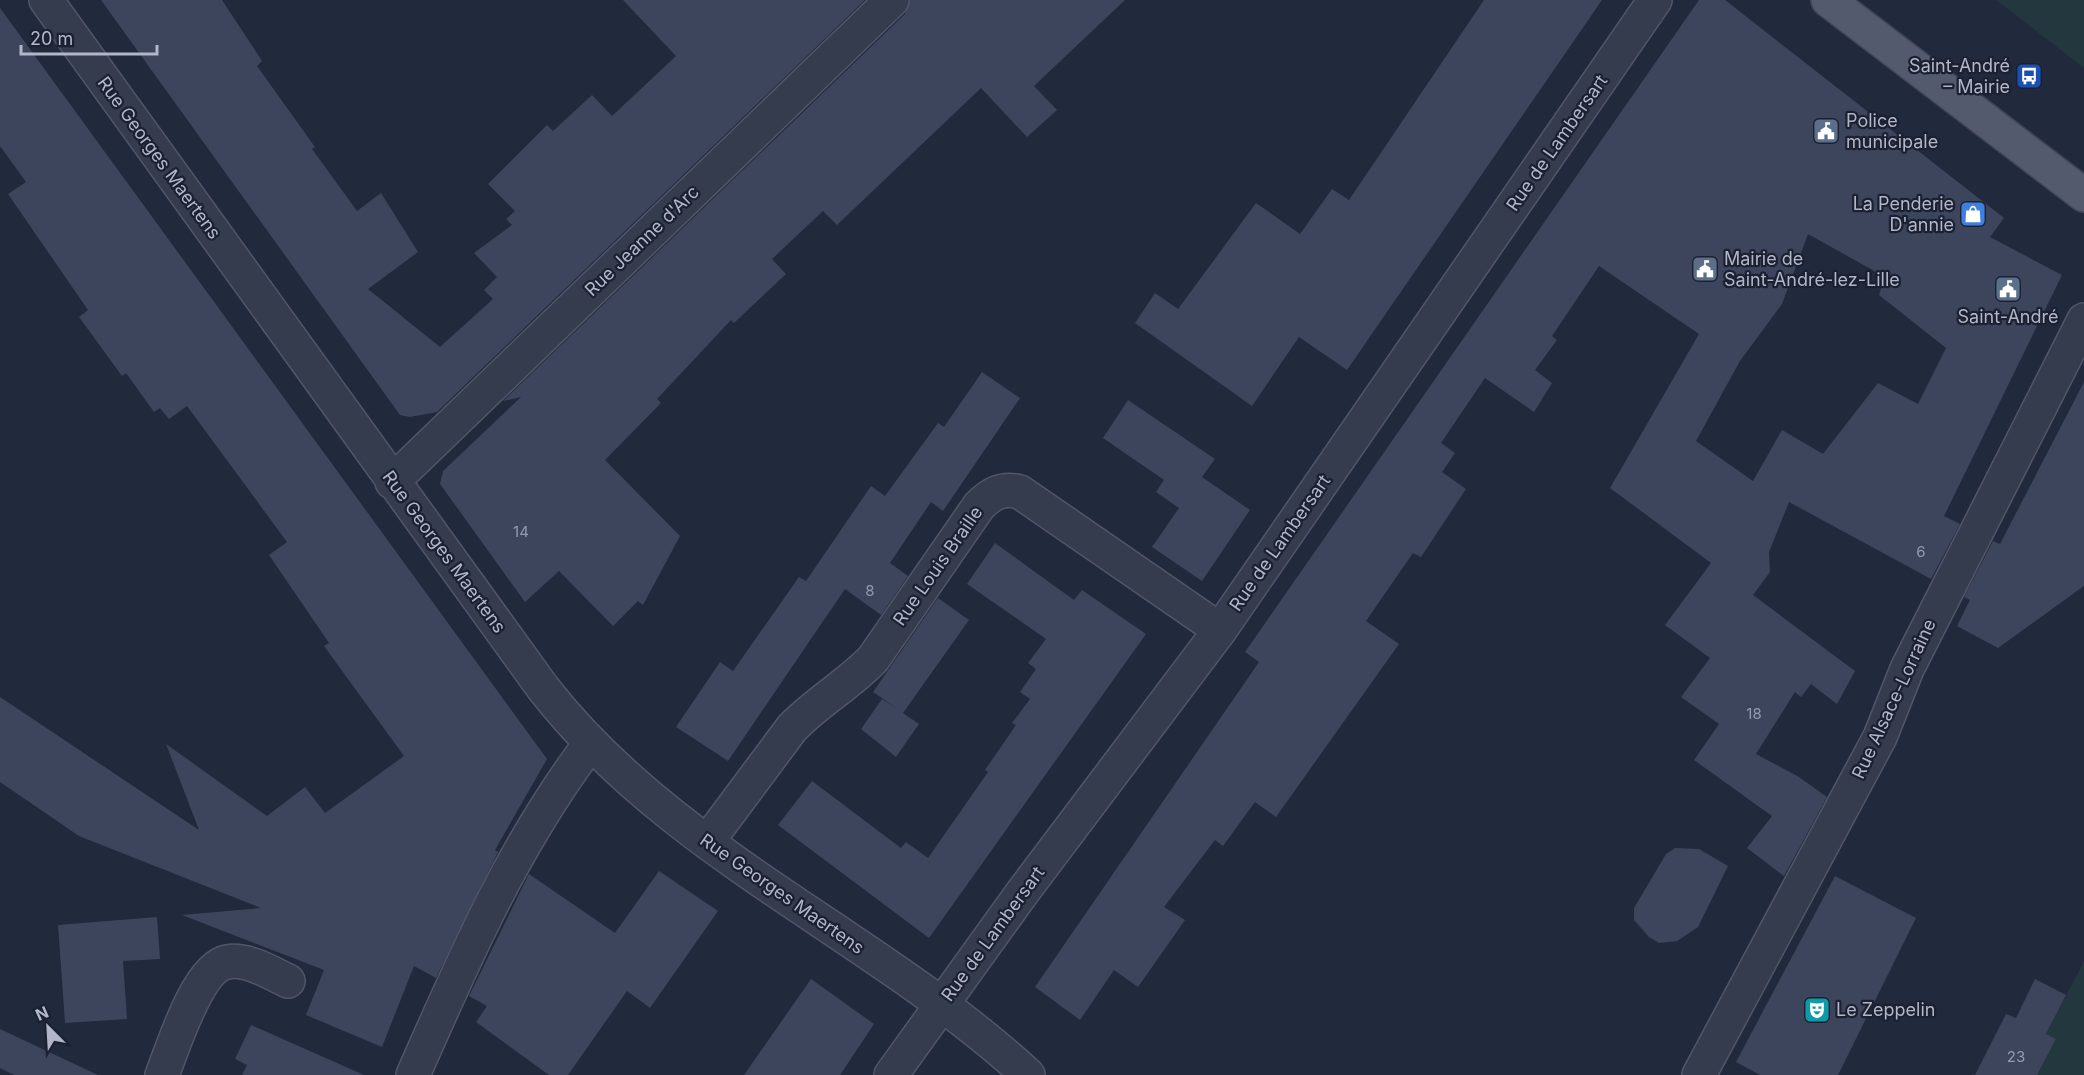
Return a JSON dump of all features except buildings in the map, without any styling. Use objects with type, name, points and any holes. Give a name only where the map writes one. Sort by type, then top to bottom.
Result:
[{"type":"main road","points":[[1828,0],[2084,195]]},
{"type":"street","name":"Rue Georges Maertens","points":[[46,0],[543,688],[590,744],[645,793],[707,842],[942,1004],[988,1038],[1028,1075]]},
{"type":"street","name":"Rue Jeanne d'Arc","points":[[393,482],[892,0]]},
{"type":"street","name":"Rue de Lambersart","points":[[891,1075],[1029,884],[1220,630],[1655,0]]},
{"type":"street","name":"Rue Alsace-Lorraine","points":[[1699,1075],[1880,737],[1907,669],[2084,320]]},
{"type":"street","name":"Rue Louis Braille","points":[[707,842],[792,728],[807,713],[853,681],[873,659],[979,506],[989,496],[1000,491],[1020,492],[1220,630]]},
{"type":"street","points":[[413,1075],[488,906],[546,806],[590,744]]},
{"type":"street","points":[[162,1075],[199,988],[205,977],[216,966],[239,962],[288,981]]},
{"type":"shaded area","points":[[1996,0],[2084,0],[2084,68]]},
{"type":"shaded area","points":[[2084,961],[2084,1075],[2037,1075],[2056,1039],[2046,1034]]},
{"type":"place","name":"Saint-André – Mairie","points":[[2029,76]]},
{"type":"place","name":"Police municipale","points":[[1826,131]]},
{"type":"place","name":"La Penderie D'annie","points":[[1973,214]]},
{"type":"place","name":"Mairie de Saint-André-lez-Lille","points":[[1705,269]]},
{"type":"place","name":"Saint-André","points":[[2008,289]]},
{"type":"place","name":"Le Zeppelin","points":[[1817,1010]]}]
